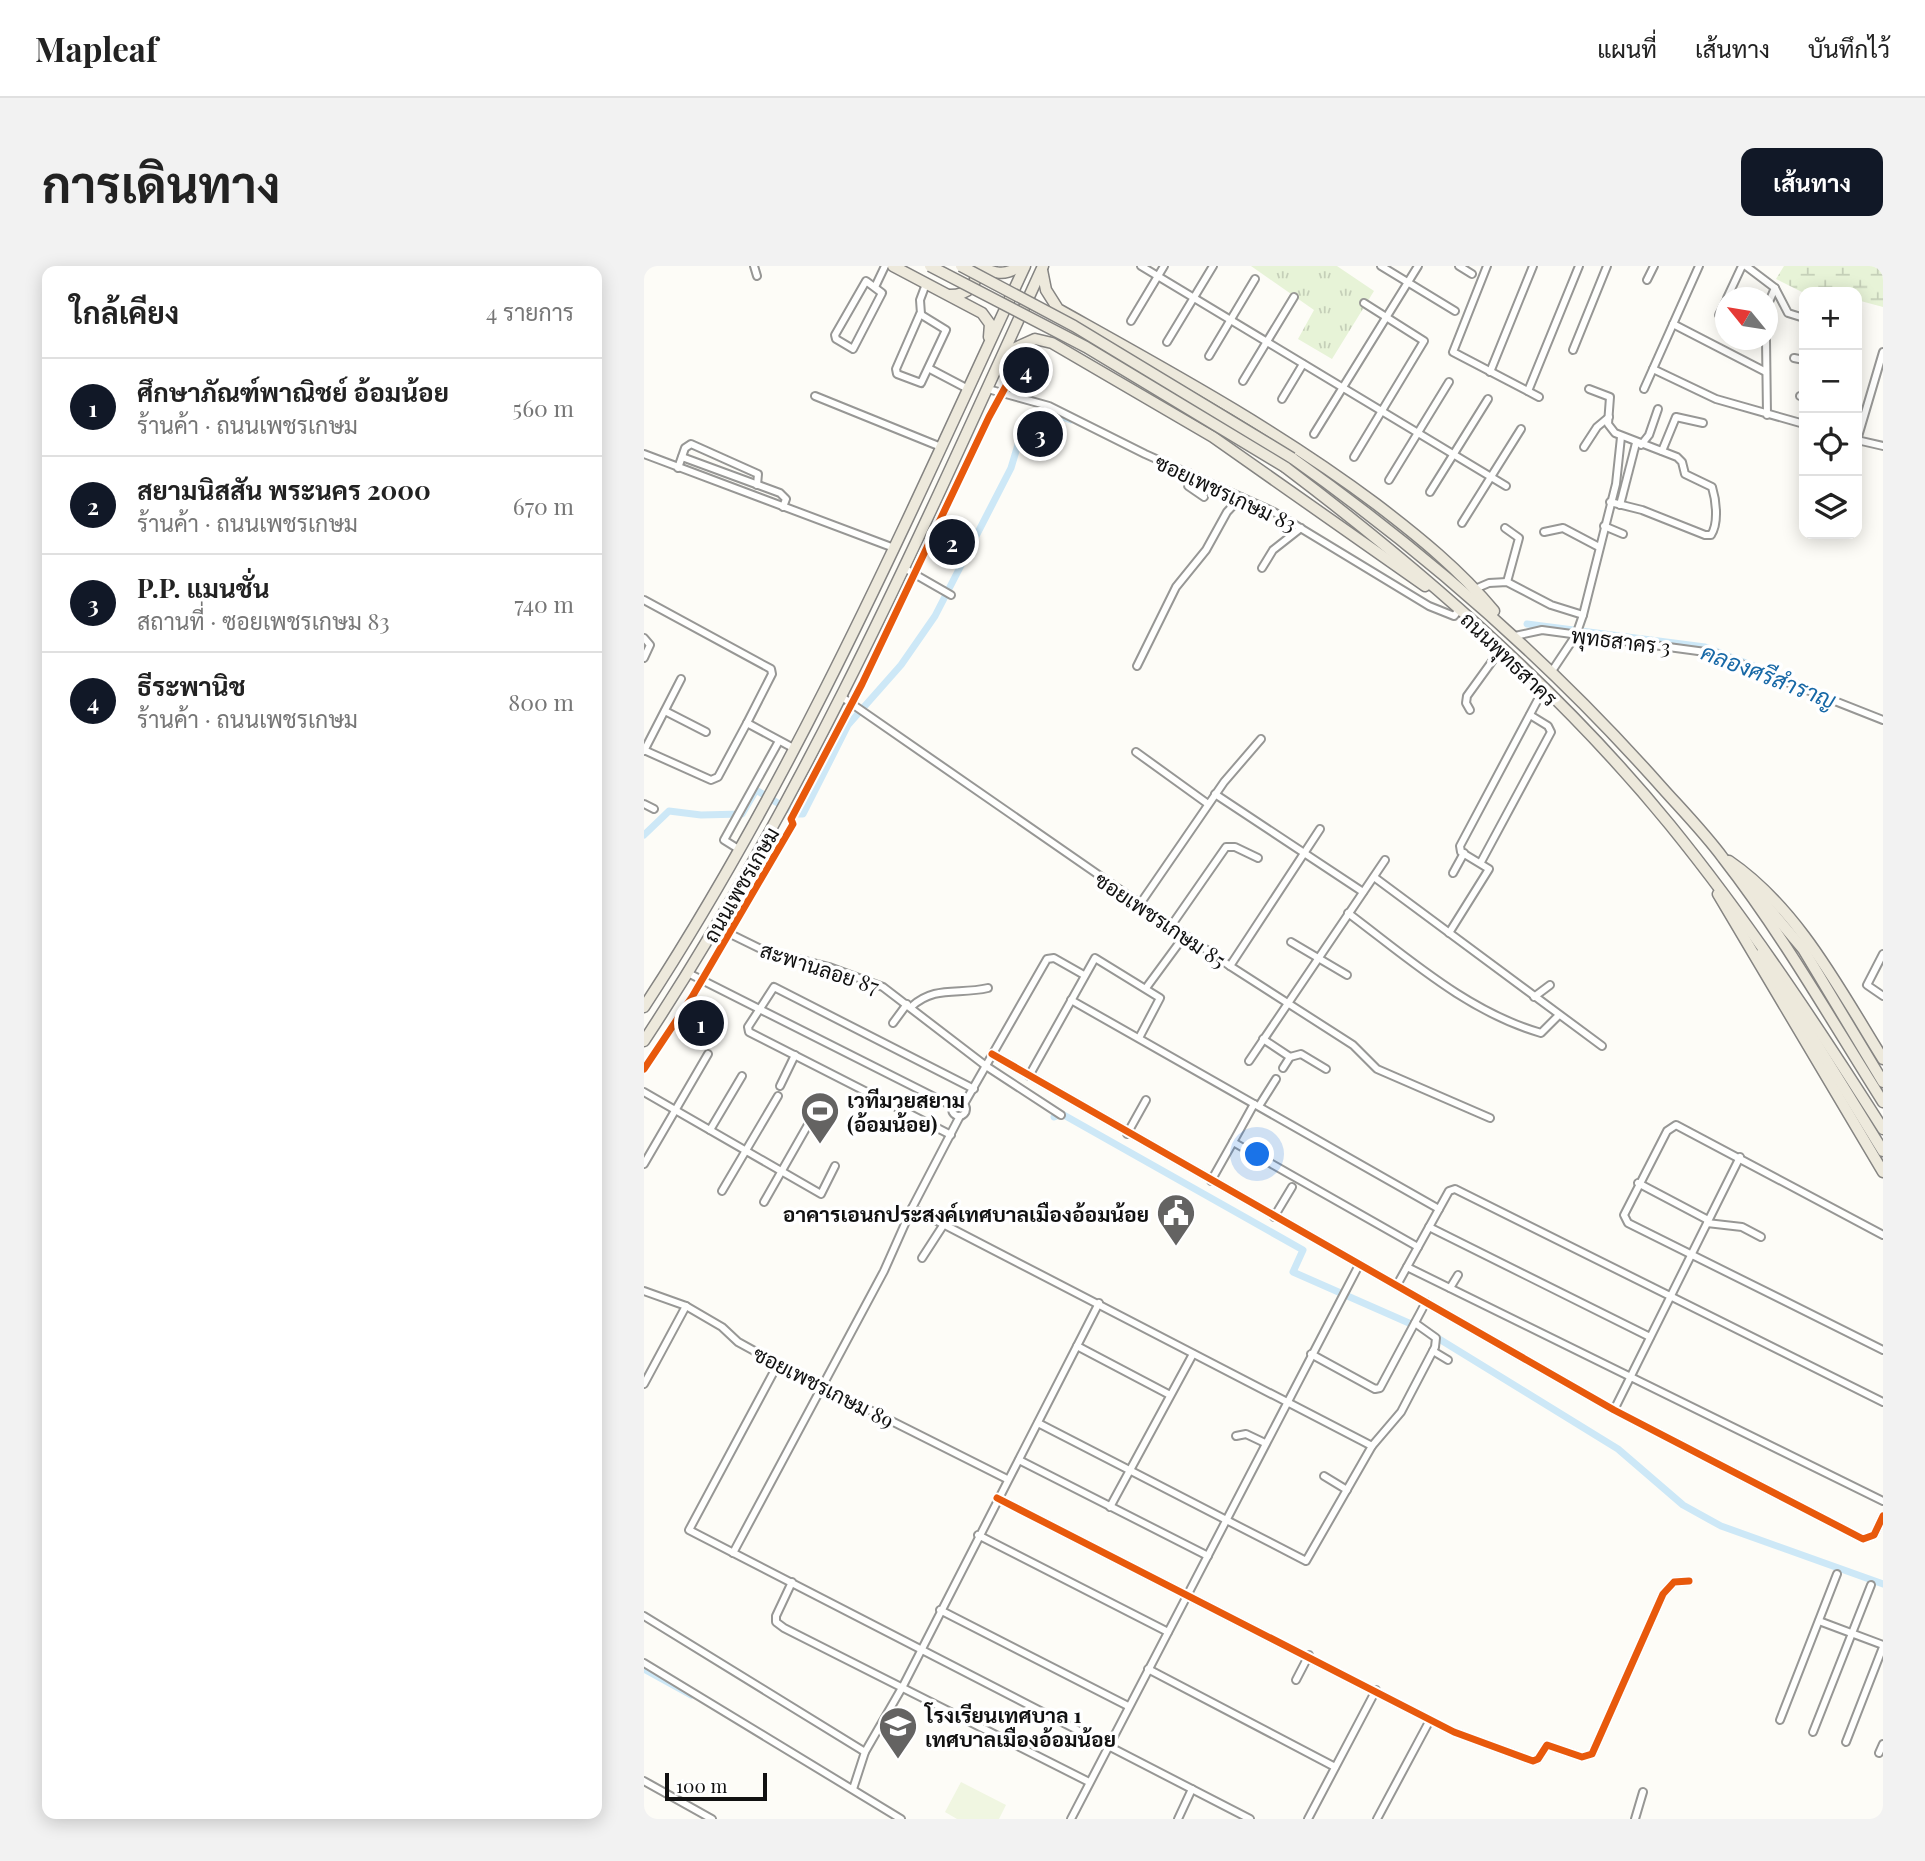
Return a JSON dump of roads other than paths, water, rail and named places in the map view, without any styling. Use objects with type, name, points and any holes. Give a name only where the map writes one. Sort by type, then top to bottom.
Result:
[{"type":"main road","points":[[893,266],[986,317],[990,331],[988,345]]},
{"type":"main road","name":"ถนนพุทธสาคร","points":[[930,266],[1020,311],[1150,384],[1285,467],[1388,547],[1501,649],[1623,772],[1705,869],[1780,970],[1883,1129]]},
{"type":"main road","name":"ถนนพุทธสาคร","points":[[961,266],[1026,299],[1221,412],[1292,458],[1371,514],[1505,626],[1635,757],[1723,857],[1801,968],[1883,1102]]},
{"type":"main road","points":[[950,295],[964,294],[971,289],[976,279],[973,266]]},
{"type":"main road","points":[[978,266],[1001,274],[1019,266]]},
{"type":"main road","name":"ถนนเพชรเกษม","points":[[644,1007],[740,850],[796,749],[894,548],[1025,266]]},
{"type":"main road","points":[[1042,267],[1046,290],[1053,304],[1215,398],[1349,484],[1407,528],[1475,589],[1505,626]]},
{"type":"main road","name":"ถนนเพชรเกษม","points":[[645,1038],[716,927],[785,806],[842,697],[988,389],[1042,267]]},
{"type":"main road","points":[[1092,366],[1081,352],[1083,343],[1092,335],[1110,338]]},
{"type":"main road","points":[[1005,352],[1024,342],[1044,340],[1092,366],[1213,437],[1456,611]]},
{"type":"main road","points":[[1723,857],[1757,893],[1802,949],[1883,1082]]},
{"type":"main road","points":[[1723,857],[1754,882],[1783,911],[1830,974],[1883,1059]]},
{"type":"main road","points":[[1705,869],[1883,1151]]},
{"type":"main road","points":[[1705,869],[1785,1012],[1883,1172]]},
{"type":"main road","points":[[688,937],[704,946]]},
{"type":"main road","points":[[671,965],[688,973]]},
{"type":"street","points":[[754,266],[757,276]]},
{"type":"street","points":[[876,287],[885,266]]},
{"type":"street","points":[[1141,266],[1506,486]]},
{"type":"street","points":[[1131,321],[1164,266]]},
{"type":"street","points":[[1167,342],[1213,266]]},
{"type":"street","points":[[1381,266],[1455,311]]},
{"type":"street","points":[[1314,435],[1418,266]]},
{"type":"street","points":[[1459,266],[1472,274]]},
{"type":"street","points":[[1487,266],[1453,350],[1539,397]]},
{"type":"street","points":[[1490,372],[1533,266]]},
{"type":"street","points":[[1528,391],[1579,266]]},
{"type":"street","points":[[1573,350],[1607,266]]},
{"type":"street","points":[[1647,280],[1654,266]]},
{"type":"street","points":[[1644,389],[1699,266]]},
{"type":"street","points":[[1733,287],[1744,266],[1774,287]]},
{"type":"street","points":[[1209,356],[1255,279]]},
{"type":"street","points":[[866,281],[876,287],[881,296],[853,349],[836,339],[835,335],[862,283],[866,281]]},
{"type":"street","points":[[921,314],[946,330],[930,369],[921,383],[896,371],[909,335],[921,314],[920,300],[926,284]]},
{"type":"street","points":[[1778,294],[1788,313],[1799,316]]},
{"type":"street","points":[[1243,382],[1294,297]]},
{"type":"street","points":[[1354,457],[1424,341],[1364,303]]},
{"type":"street","points":[[1673,324],[1766,372]]},
{"type":"street","points":[[1766,350],[1767,415]]},
{"type":"street","points":[[1862,423],[1883,352]]},
{"type":"street","points":[[1794,358],[1799,359]]},
{"type":"street","points":[[1282,399],[1303,364]]},
{"type":"street","points":[[930,369],[968,389]]},
{"type":"street","points":[[1653,369],[1716,399],[1799,423]]},
{"type":"street","points":[[1389,480],[1449,382]]},
{"type":"street","name":"ซอยเพชรเกษม 83","points":[[988,389],[1045,404],[1063,415],[1301,527],[1429,606],[1456,611]]},
{"type":"street","points":[[1589,389],[1610,397],[1609,428],[1621,437],[1681,460],[1685,474],[1712,487],[1715,501],[1713,533],[1704,535],[1610,502]]},
{"type":"street","points":[[815,396],[941,447]]},
{"type":"street","points":[[1430,492],[1488,399]]},
{"type":"street","points":[[1620,505],[1631,462],[1639,444],[1649,435],[1658,409]]},
{"type":"street","points":[[1584,447],[1597,427],[1609,417]]},
{"type":"street","points":[[1662,451],[1676,417],[1703,423]]},
{"type":"street","points":[[1462,523],[1521,429]]},
{"type":"street","points":[[1552,671],[1576,635],[1600,547],[1618,464],[1621,437]]},
{"type":"street","points":[[1862,441],[1883,446]]},
{"type":"street","points":[[678,468],[685,447],[691,444],[758,474],[757,485]]},
{"type":"street","points":[[644,454],[894,548]]},
{"type":"street","points":[[682,457],[784,496],[783,507]]},
{"type":"street","points":[[1618,464],[1631,462]]},
{"type":"street","points":[[1189,473],[1188,486],[1204,497]]},
{"type":"street","points":[[1137,666],[1176,587],[1206,550],[1227,512],[1241,497]]},
{"type":"street","points":[[1604,526],[1623,534]]},
{"type":"street","points":[[1262,568],[1273,550],[1292,538],[1301,527]]},
{"type":"street","points":[[1505,528],[1519,538],[1507,582]]},
{"type":"street","points":[[1544,532],[1563,528],[1600,547]]},
{"type":"street","points":[[904,568],[951,595]]},
{"type":"street","points":[[1475,589],[1489,583],[1507,582],[1581,618]]},
{"type":"street","points":[[644,600],[771,669],[772,674],[747,723],[714,780],[644,750],[681,678]]},
{"type":"street","name":"พุทธสาคร 3","points":[[1515,636],[1530,630],[1713,653],[1883,720]]},
{"type":"street","points":[[644,638],[650,645],[644,659]]},
{"type":"street","points":[[1470,710],[1465,703],[1467,696],[1501,649]]},
{"type":"street","points":[[1449,933],[1488,871],[1481,862],[1464,853],[1460,846],[1543,690]]},
{"type":"street","name":"ซอยเพชรเกษม 85","points":[[842,697],[1171,926],[1286,1004],[1353,1045],[1377,1069],[1490,1118]]},
{"type":"street","points":[[665,711],[706,732]]},
{"type":"street","points":[[1481,862],[1551,732],[1548,726],[1530,715]]},
{"type":"street","points":[[747,723],[796,749]]},
{"type":"street","points":[[1140,904],[1215,794],[1261,739]]},
{"type":"street","points":[[740,850],[724,840],[779,741]]},
{"type":"street","points":[[1136,752],[1208,804]]},
{"type":"street","points":[[1215,794],[1363,892]]},
{"type":"street","points":[[644,804],[654,809]]},
{"type":"street","points":[[1230,966],[1306,855],[1320,829]]},
{"type":"street","points":[[1171,926],[1226,848],[1235,847],[1258,858]]},
{"type":"street","points":[[1453,873],[1464,853]]},
{"type":"street","points":[[1249,1061],[1385,860]]},
{"type":"street","points":[[1374,877],[1602,1046]]},
{"type":"street","points":[[1349,913],[1456,993],[1522,1026],[1541,1033],[1559,1015]]},
{"type":"street","name":"สะพานลอย 87","points":[[716,927],[763,950],[822,965],[883,986],[986,1066],[1061,1115]]},
{"type":"street","points":[[1146,988],[1185,935]]},
{"type":"street","points":[[1292,942],[1347,975]]},
{"type":"street","points":[[1883,954],[1867,985],[1883,996]]},
{"type":"street","points":[[733,1553],[884,1271],[912,1208],[965,1111],[964,1104],[1046,959],[1054,958],[1084,975]]},
{"type":"street","points":[[1029,1076],[1095,958],[1146,988],[1160,1000],[1139,1038]]},
{"type":"street","points":[[688,973],[952,1106],[954,1114],[960,1116]]},
{"type":"street","points":[[1534,997],[1550,985]]},
{"type":"street","points":[[951,1135],[749,1032],[748,1027],[774,987],[974,1089]]},
{"type":"street","points":[[893,1023],[909,1006],[927,994],[969,993],[988,988]]},
{"type":"street","points":[[1071,1000],[1439,1209]]},
{"type":"street","points":[[1263,1039],[1290,1058]]},
{"type":"street","points":[[644,1164],[708,1054]]},
{"type":"street","points":[[992,1054],[1614,1410],[1863,1539],[1874,1535],[1883,1516]]},
{"type":"street","points":[[1283,1068],[1290,1058],[1301,1054],[1326,1069]]},
{"type":"street","points":[[780,1086],[795,1055]]},
{"type":"street","points":[[710,1130],[742,1076]]},
{"type":"street","points":[[1211,1181],[1256,1105],[1276,1079]]},
{"type":"street","points":[[644,1092],[821,1194],[835,1166]]},
{"type":"street","points":[[722,1191],[779,1097]]},
{"type":"street","points":[[1128,1134],[1146,1100]]},
{"type":"street","points":[[952,1106],[957,1102],[964,1104]]},
{"type":"street","points":[[764,1202],[813,1116]]},
{"type":"street","points":[[1883,1235],[1676,1125],[1671,1126],[1638,1183],[1625,1220],[1883,1350]]},
{"type":"street","points":[[1233,1143],[1418,1247]]},
{"type":"street","points":[[1614,1410],[1740,1157]]},
{"type":"street","points":[[1638,1183],[1708,1221],[1742,1227],[1760,1237]]},
{"type":"street","points":[[1274,1217],[1292,1186]]},
{"type":"street","points":[[1396,1285],[1450,1189],[1455,1189],[1883,1402]]},
{"type":"street","points":[[912,1208],[1372,1446]]},
{"type":"street","points":[[922,1258],[944,1224]]},
{"type":"street","points":[[1430,1227],[1650,1338]]},
{"type":"street","points":[[1071,1819],[1359,1265]]},
{"type":"street","points":[[1407,1267],[1883,1501]]},
{"type":"street","points":[[1450,1288],[1458,1275]]},
{"type":"street","name":"ซอยเพชรเกษม 89","points":[[644,1291],[686,1306],[722,1327],[738,1342],[778,1364],[822,1383],[1007,1479]]},
{"type":"street","points":[[1311,1354],[1374,1389],[1380,1388],[1426,1302]]},
{"type":"street","points":[[853,1789],[865,1752],[903,1686],[1099,1303]]},
{"type":"street","points":[[644,1384],[686,1306]]},
{"type":"street","points":[[1038,1423],[1306,1561],[1372,1446],[1401,1412],[1433,1352],[1436,1338],[1415,1323]]},
{"type":"street","points":[[1077,1346],[1170,1395]]},
{"type":"street","points":[[1433,1352],[1448,1360]]},
{"type":"street","points":[[1110,1507],[1194,1354]]},
{"type":"street","points":[[778,1364],[688,1527],[733,1553],[1250,1819]]},
{"type":"street","points":[[1236,1436],[1246,1434],[1265,1443]]},
{"type":"street","points":[[1019,1460],[1208,1556]]},
{"type":"street","points":[[1324,1476],[1347,1490]]},
{"type":"street","points":[[998,1498],[1309,1655],[1430,1720],[1533,1761],[1548,1745],[1582,1757],[1590,1755],[1663,1594],[1674,1582],[1689,1581]]},
{"type":"street","points":[[978,1535],[1168,1632]]},
{"type":"street","points":[[1780,1720],[1838,1574]]},
{"type":"street","points":[[792,1582],[776,1616],[776,1622],[1088,1782]]},
{"type":"street","points":[[1813,1732],[1871,1585]]},
{"type":"street","points":[[940,1610],[1128,1706]]},
{"type":"street","points":[[644,1616],[865,1752]]},
{"type":"street","points":[[1819,1620],[1883,1646],[1846,1742]]},
{"type":"street","points":[[1296,1680],[1309,1655]]},
{"type":"street","points":[[644,1663],[901,1819]]},
{"type":"street","points":[[1148,1669],[1335,1767]]},
{"type":"street","points":[[1308,1819],[1376,1690]]},
{"type":"street","points":[[1377,1819],[1430,1720]]},
{"type":"street","points":[[1880,1753],[1883,1744]]},
{"type":"street","points":[[644,1781],[712,1819]]},
{"type":"street","points":[[1178,1819],[1192,1789]]},
{"type":"street","points":[[1635,1819],[1643,1792]]},
{"type":"waterway","points":[[644,835],[669,811],[701,815],[742,814],[756,790],[796,814],[803,814],[848,725],[901,665],[935,616],[1011,468],[1023,428],[1038,416],[1056,415],[1071,420]]},
{"type":"waterway","name":"คลองศรีสำราญ","points":[[1527,624],[1705,647],[1805,686]]},
{"type":"waterway","points":[[1054,1117],[1062,1114],[1303,1250],[1293,1272],[1418,1327]]},
{"type":"waterway","points":[[1431,1334],[1618,1449],[1683,1505],[1721,1526],[1883,1584]]},
{"type":"waterway","points":[[644,1669],[691,1695]]},
{"type":"place","name":"ธีระพานิช","points":[[1026,370]]},
{"type":"place","name":"P.P. แมนชั่น","points":[[1040,434]]},
{"type":"place","name":"สยามนิสสัน พระนคร 2000","points":[[952,542]]},
{"type":"place","name":"ศึกษาภัณฑ์พาณิชย์ อ้อมน้อย","points":[[701,1023]]},
{"type":"place","name":"เวทีมวยสยาม (อ้อมน้อย)","points":[[820,1145]]},
{"type":"place","name":"อาคารเอนกประสงค์เทศบาลเมืองอ้อมน้อย","points":[[1176,1247]]},
{"type":"place","name":"โรงเรียนเทศบาล 1 เทศบาลเมืองอ้อมน้อย","points":[[898,1760]]}]
